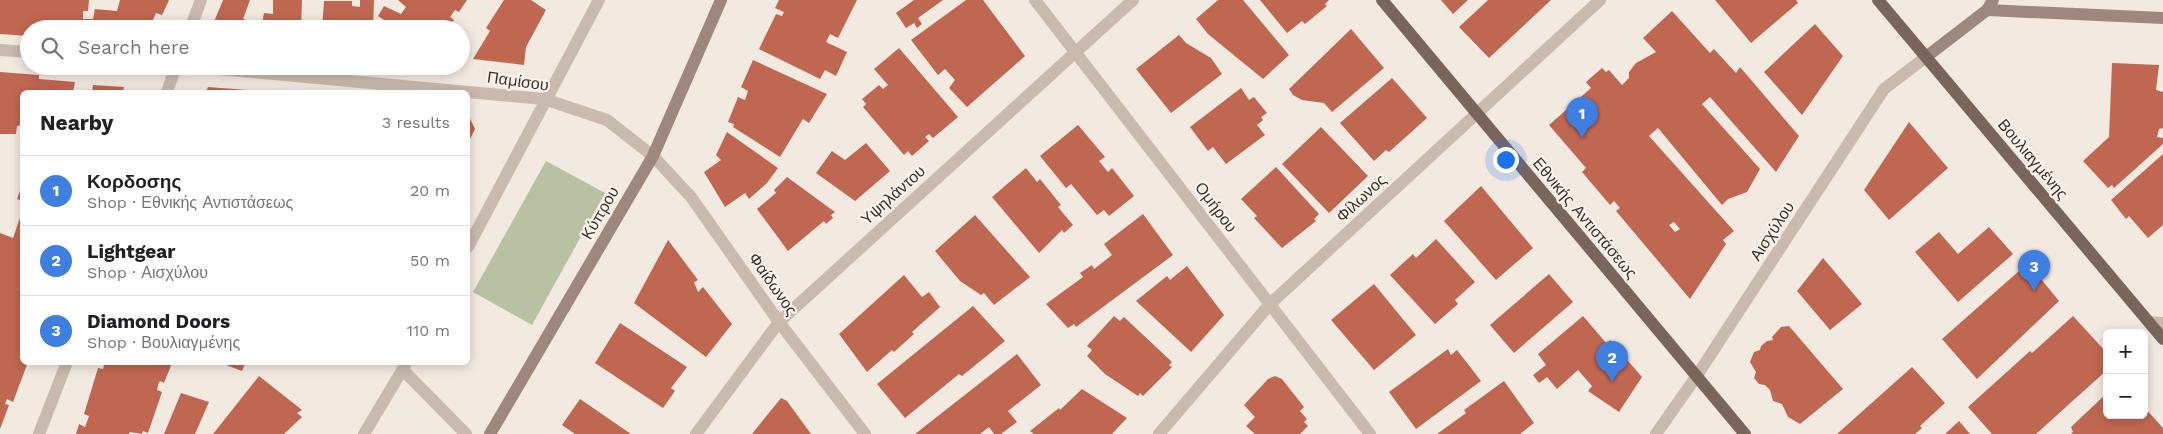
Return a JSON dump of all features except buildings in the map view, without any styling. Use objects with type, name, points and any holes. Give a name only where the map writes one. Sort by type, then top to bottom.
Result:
[{"type":"main road","name":"Εθνικής Αντιστάσεως","points":[[1382,0],[1744,434]]},
{"type":"main road","name":"Βουλιαγμένης","points":[[1878,0],[2163,339]]},
{"type":"street","points":[[193,20],[201,0]]},
{"type":"street","points":[[470,243],[544,99],[598,0]]},
{"type":"street","name":"Κύπρου","points":[[490,434],[653,156],[721,0]]},
{"type":"street","name":"Ομήρου","points":[[1035,0],[1370,434]]},
{"type":"street","name":"Υψηλάντου","points":[[696,434],[779,322],[1133,0]]},
{"type":"street","name":"Φίλωνος","points":[[1159,434],[1270,304],[1476,112],[1600,0]]},
{"type":"street","points":[[1926,57],[1990,5],[2163,18]]},
{"type":"street","points":[[0,50],[20,51]]},
{"type":"street","name":"Αισχύλου","points":[[1656,434],[1696,377],[1884,90],[1926,57]]},
{"type":"street","points":[[168,90],[173,75]]},
{"type":"street","name":"Παμίσου","points":[[284,75],[446,90]]},
{"type":"street","name":"Παμίσου","points":[[470,92],[544,99],[607,120],[653,156]]},
{"type":"street","name":"Φαίδωνος","points":[[653,156],[691,197],[779,322],[865,434]]},
{"type":"street","points":[[2149,322],[2163,323]]},
{"type":"street","points":[[39,434],[65,365]]},
{"type":"street","points":[[364,434],[405,366],[466,434]]},
{"type":"green space","points":[[546,161],[605,193],[532,325],[473,292]]},
{"type":"place","name":"Κορδοσης","points":[[1582,138]]},
{"type":"place","name":"Diamond Doors","points":[[2034,291]]},
{"type":"place","name":"Lightgear","points":[[1612,382]]}]
